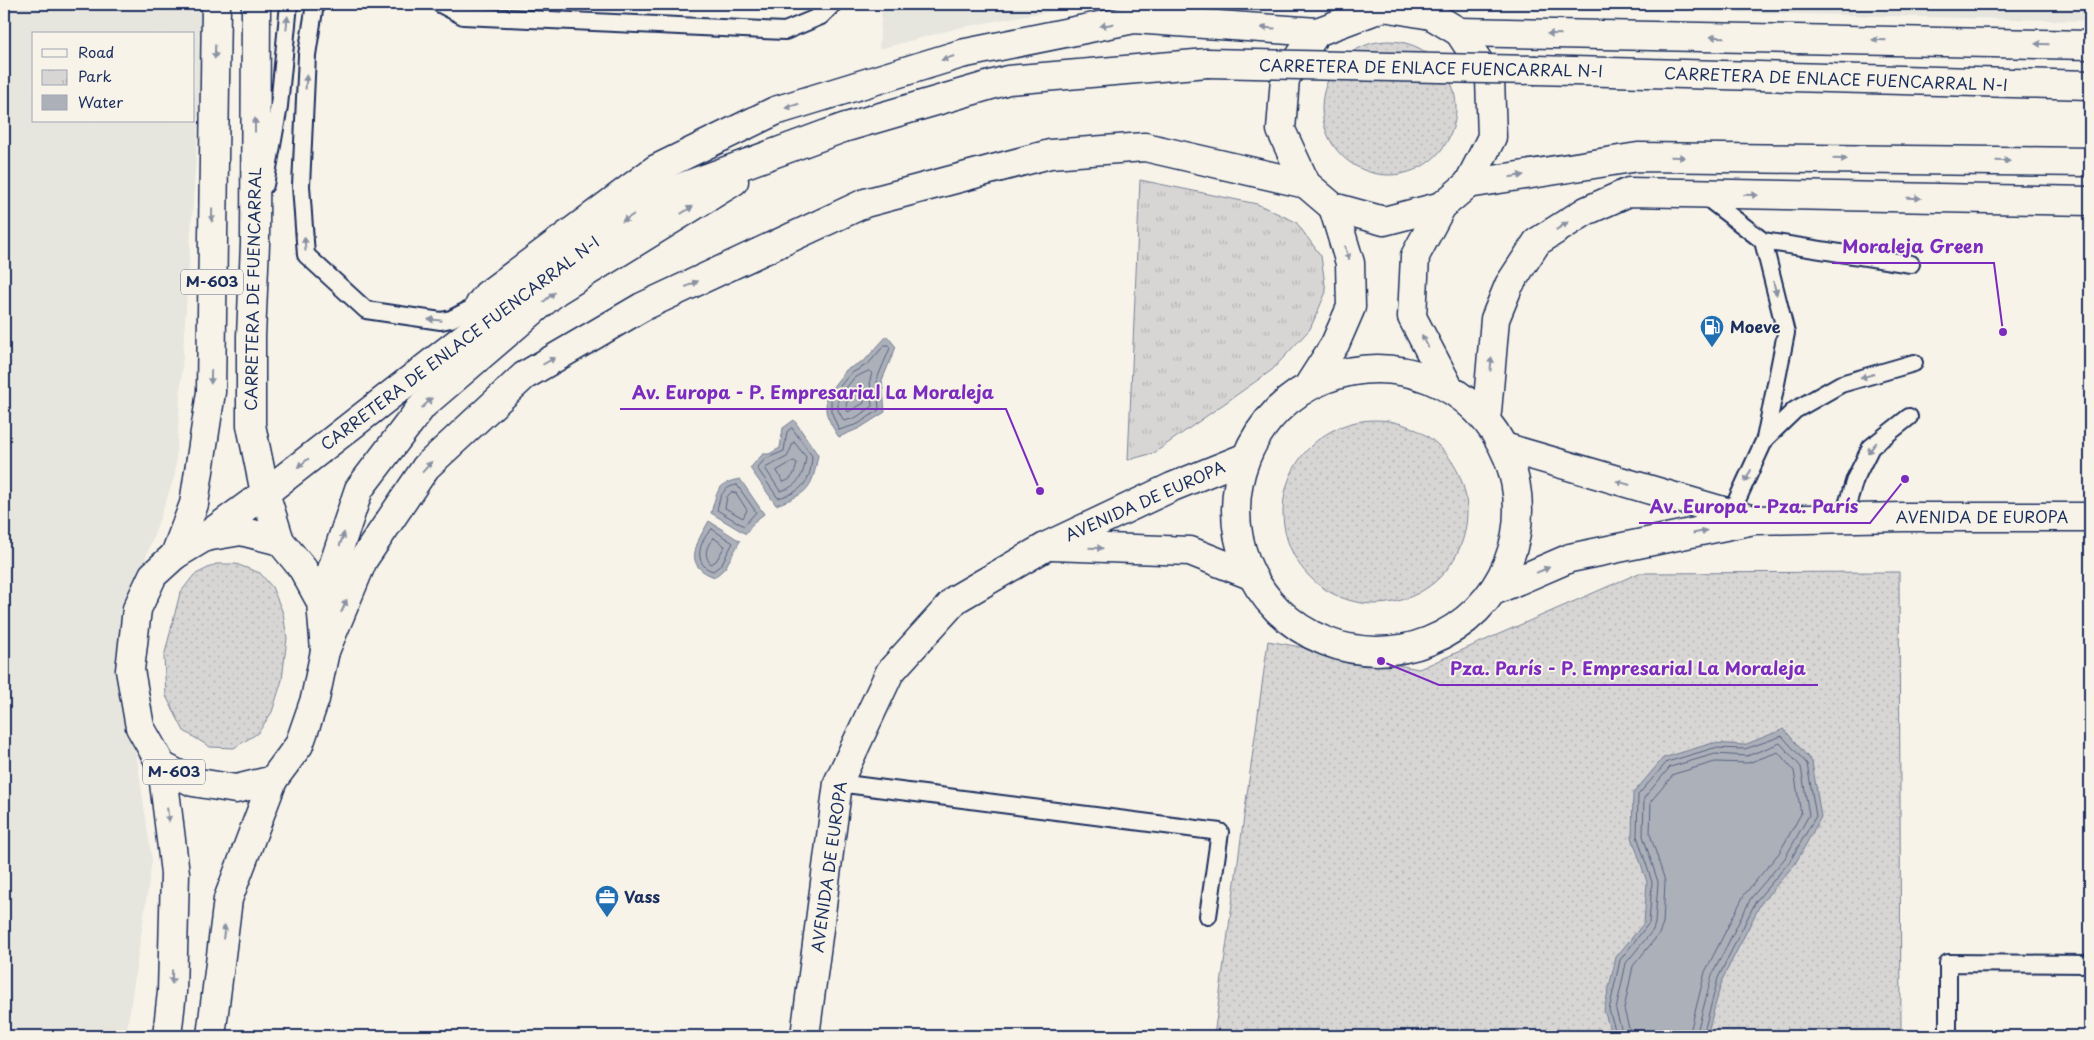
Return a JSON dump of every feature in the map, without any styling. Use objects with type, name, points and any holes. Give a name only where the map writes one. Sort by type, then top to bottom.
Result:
[{"type":"main road","name":"M-603","points":[[175,555],[194,504],[211,392],[216,4]]},
{"type":"main road","name":"CARRETERA DE FUENCARRAL","points":[[256,4],[255,244],[251,336],[251,425],[265,493],[280,541]]},
{"type":"main road","points":[[480,304],[487,294],[656,169],[775,111],[961,54],[1134,19],[1317,32],[1385,6],[1431,15],[1459,32],[1490,79],[1492,137],[1468,184],[1442,206],[1415,256],[1412,317],[1447,384]]},
{"type":"main road","points":[[1317,32],[1286,78],[1281,130],[1306,184],[1333,207],[1384,221],[1442,206]]},
{"type":"main road","points":[[1459,32],[2090,45]]},
{"type":"main road","name":"CARRETERA DE ENLACE FUENCARRAL N-I","points":[[205,537],[265,493],[589,242],[669,192],[843,128],[1008,80],[1206,63],[2090,85]]},
{"type":"main road","points":[[325,651],[363,560],[426,467],[524,376],[642,308],[865,203],[1050,154],[1145,147],[1306,184]]},
{"type":"main road","name":"CARRETERA DE ENLACE FUENCARRAL N-I","points":[[321,602],[359,489],[423,406],[556,290],[784,150]]},
{"type":"main road","points":[[1468,184],[1638,157],[2090,162]]},
{"type":"main road","points":[[1487,412],[1495,320],[1509,284],[1537,242],[1586,211],[1628,192],[2090,201]]},
{"type":"main road","points":[[1310,383],[1382,367],[1447,384],[1487,412],[1507,448],[1521,520],[1498,589],[1464,625],[1425,641],[1381,650],[1338,649],[1297,630],[1248,574],[1234,528],[1244,458],[1270,415],[1310,383],[1335,344],[1351,306],[1350,263],[1333,207]]},
{"type":"main road","points":[[480,304],[516,297]]},
{"type":"main road","name":"AVENIDA DE EUROPA","points":[[1507,448],[1742,517]]},
{"type":"main road","name":"AVENIDA DE EUROPA","points":[[805,1036],[838,783],[890,672],[956,598],[1047,546],[1172,487],[1244,458]]},
{"type":"main road","name":"AVENIDA DE EUROPA","points":[[1498,589],[1570,558],[1742,517],[2090,517]]},
{"type":"main road","name":"M-603","points":[[166,1036],[172,992],[174,873],[162,766],[140,727],[130,670],[137,609],[153,575],[175,555],[205,537],[241,531],[280,541],[303,569],[321,602],[325,651],[315,699],[299,745],[273,780],[228,899],[211,1036]]},
{"type":"main road","name":"AVENIDA DE EUROPA","points":[[1047,546],[1190,551],[1248,574]]},
{"type":"main road","name":"M-603","points":[[162,766],[193,782],[236,789],[273,780]]},
{"type":"lane","points":[[255,244],[279,106],[289,4]]},
{"type":"lane","points":[[315,4],[307,55],[301,186],[306,255],[366,310],[441,322],[480,304]]},
{"type":"lane","points":[[440,4],[463,16],[785,31],[821,16],[832,4]]},
{"type":"lane","points":[[1702,194],[1763,240],[1911,264]]},
{"type":"lane","points":[[1742,517],[1765,439],[1786,333],[1763,240]]},
{"type":"lane","points":[[1765,439],[1795,410],[1841,384],[1914,363]]},
{"type":"lane","points":[[1844,518],[1855,479],[1871,447],[1909,417]]},
{"type":"lane","points":[[838,783],[1220,832],[1208,916]]},
{"type":"lane","points":[[1948,1036],[1948,964],[2090,964]]},
{"type":"shaded area","points":[[4,4],[206,4],[175,475],[128,608],[125,676],[152,861],[126,1036],[4,1036]]},
{"type":"shaded area","points":[[882,4],[1118,4],[1026,15],[958,28],[879,49]]},
{"type":"shaded area","points":[[1432,4],[2090,4],[2090,21],[1686,11],[1445,11]]},
{"type":"green space","points":[[1389,41],[1415,46],[1426,52],[1436,61],[1445,71],[1451,82],[1456,108],[1451,134],[1445,145],[1436,155],[1426,164],[1415,170],[1389,175],[1363,170],[1352,164],[1342,155],[1333,145],[1327,134],[1322,108],[1327,82],[1333,71],[1342,61],[1352,52],[1363,46]]},
{"type":"green space","points":[[1140,180],[1257,204],[1296,222],[1321,256],[1326,292],[1310,329],[1272,370],[1154,453],[1128,460]]},
{"type":"green space","points":[[1375,420],[1393,422],[1410,427],[1440,447],[1460,477],[1465,494],[1467,512],[1465,530],[1460,547],[1440,577],[1410,597],[1393,602],[1375,604],[1357,602],[1340,597],[1310,577],[1290,547],[1285,530],[1283,512],[1285,494],[1290,477],[1310,447],[1340,427],[1357,422]]},
{"type":"green space","points":[[216,564],[236,564],[260,573],[272,587],[283,613],[287,638],[282,680],[272,712],[258,733],[234,748],[210,747],[184,731],[166,696],[164,657],[180,593],[194,575]]},
{"type":"green space","points":[[1899,572],[1901,1036],[1214,1036],[1268,641],[1419,669],[1639,573]]},
{"type":"water","points":[[887,336],[896,347],[882,380],[885,412],[860,428],[839,437],[827,416],[825,397],[846,370],[865,360]]},
{"type":"water","points":[[794,420],[818,455],[816,466],[811,483],[802,493],[776,505],[750,468],[763,454],[769,454],[780,448],[783,428]]},
{"type":"water","points":[[740,479],[764,514],[755,521],[746,534],[711,513],[716,495],[722,486]]},
{"type":"water","points":[[709,521],[740,541],[725,568],[715,577],[698,567],[695,560],[697,545]]},
{"type":"water","points":[[1784,729],[1812,762],[1821,817],[1795,864],[1761,903],[1722,980],[1707,1036],[1612,1036],[1604,1010],[1616,957],[1644,923],[1647,882],[1632,837],[1633,794],[1663,758],[1713,743],[1744,745]]},
{"type":"place","name":"Moraleja Green","points":[[2003,332]]},
{"type":"place","name":"Moeve","points":[[1712,348]]},
{"type":"place","name":"Av. Europa - Pza. París","points":[[1905,479]]},
{"type":"place","name":"Av. Europa - P. Empresarial La Moraleja","points":[[1040,491]]},
{"type":"place","name":"Pza. París - P. Empresarial La Moraleja","points":[[1381,661]]},
{"type":"place","name":"Vass","points":[[607,918]]}]
